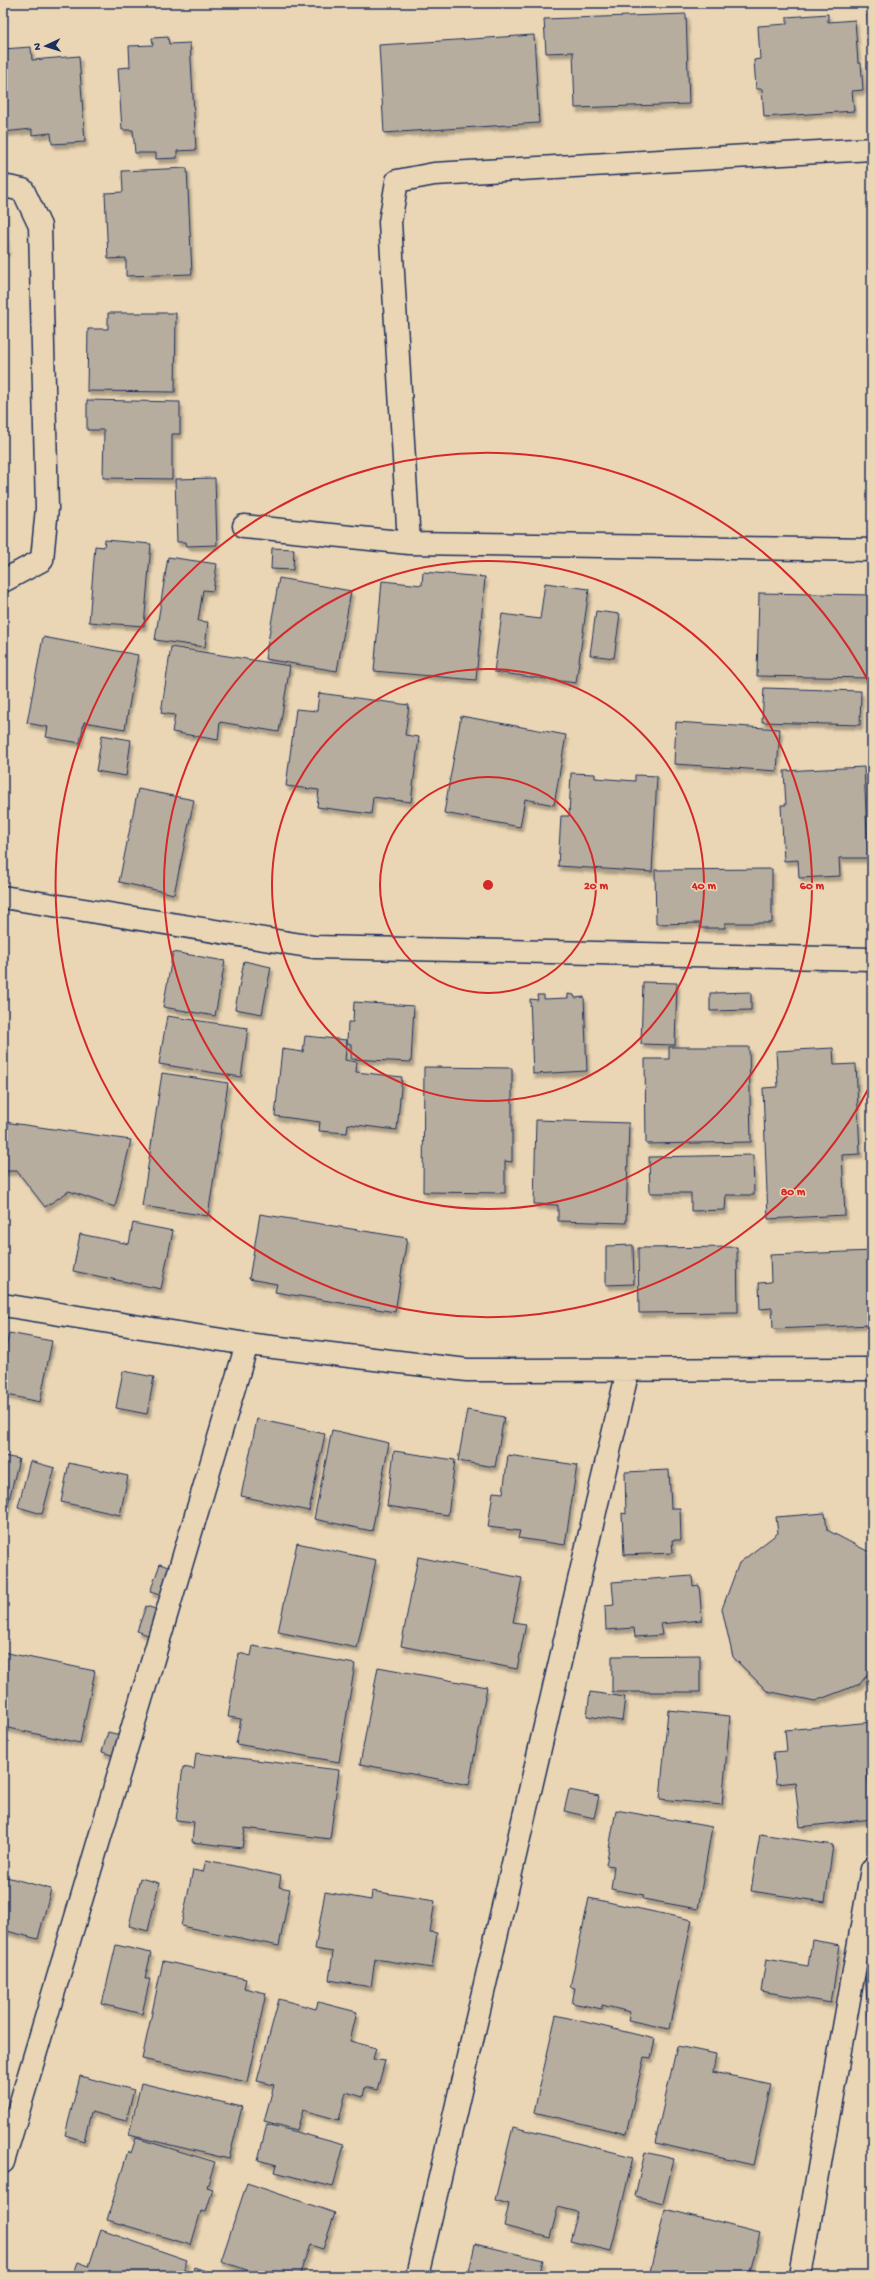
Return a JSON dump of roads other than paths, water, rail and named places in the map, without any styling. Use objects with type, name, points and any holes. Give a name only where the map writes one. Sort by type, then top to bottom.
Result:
[{"type":"street","points":[[409,544],[390,222],[396,181],[434,174],[872,149]]},
{"type":"street","points":[[3,186],[23,190],[40,226],[48,508],[42,560],[3,581]]},
{"type":"street","points":[[244,526],[409,544],[872,550]]},
{"type":"street","points":[[3,898],[314,947],[872,959]]},
{"type":"street","points":[[3,1305],[247,1344],[467,1370],[872,1369]]},
{"type":"street","points":[[3,2162],[247,1344]]},
{"type":"street","points":[[417,2276],[628,1370]]},
{"type":"street","points":[[800,2276],[872,1869]]}]
